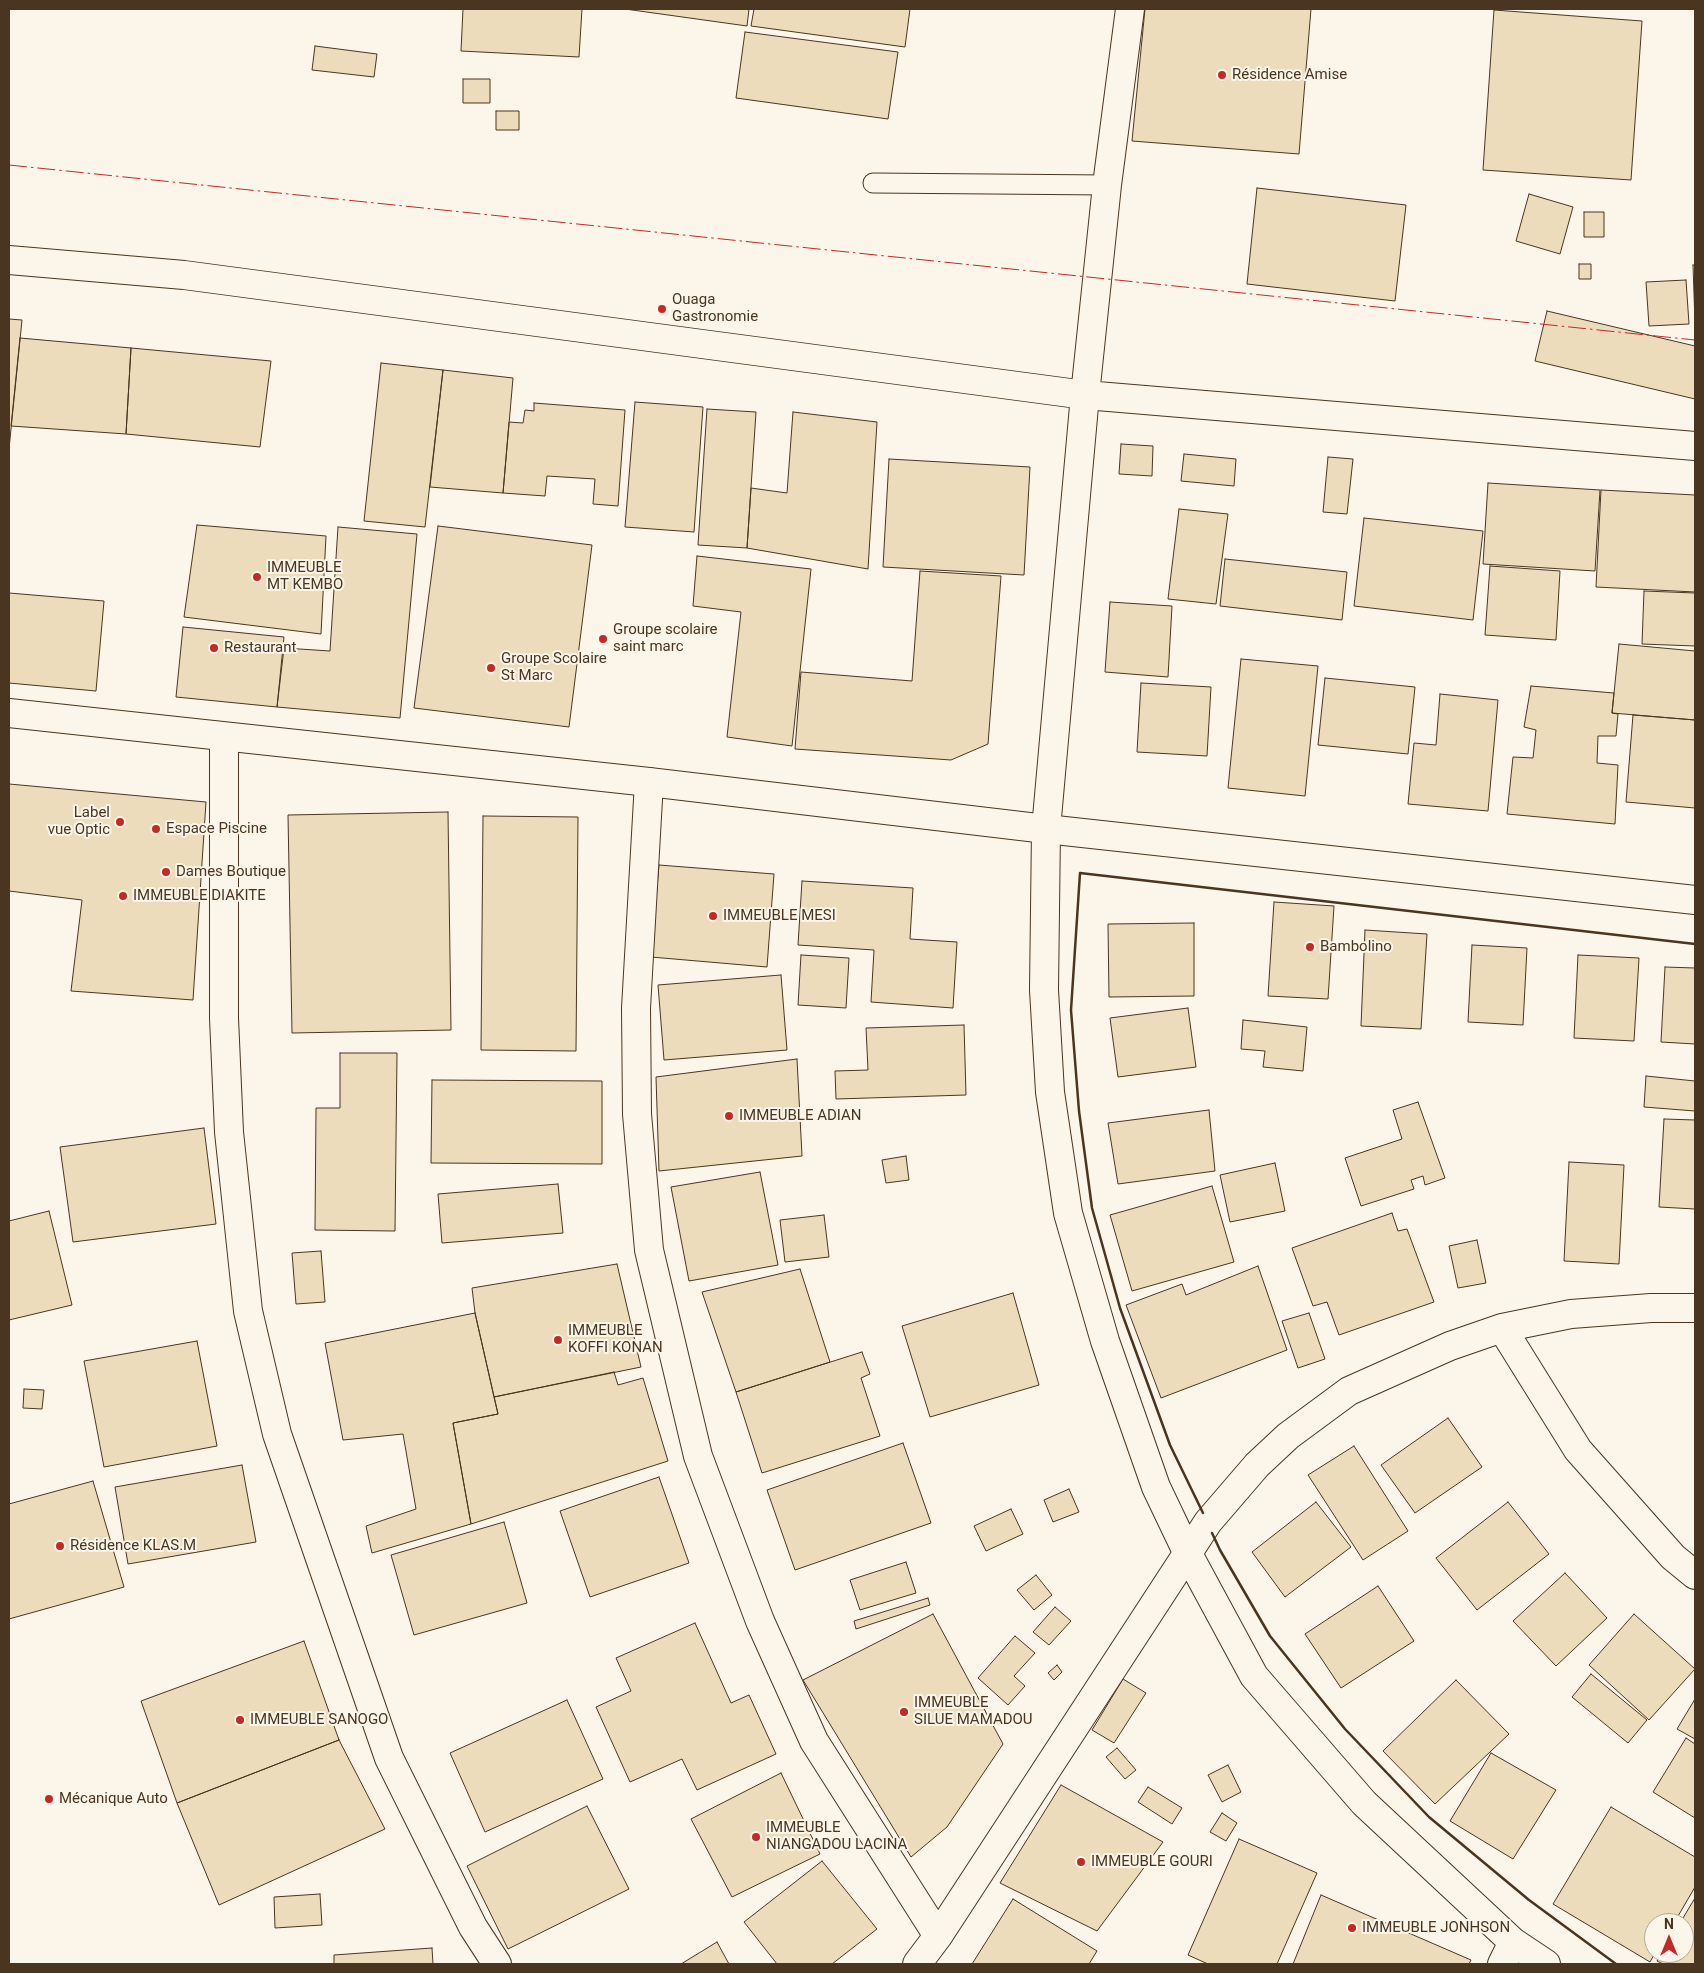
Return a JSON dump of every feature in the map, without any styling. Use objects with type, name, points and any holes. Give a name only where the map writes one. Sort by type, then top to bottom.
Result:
[{"type":"street","points":[[1130,9],[1107,185],[1085,395],[1046,829],[1044,990],[1050,1092],[1068,1213],[1114,1368],[1156,1486],[1188,1554],[1254,1676],[1364,1804],[1508,1953],[1546,1964]]},
{"type":"street","points":[[9,260],[184,275],[1085,395],[1695,446]]},
{"type":"street","points":[[9,713],[649,782],[1046,829],[1695,900]]},
{"type":"street","points":[[224,737],[224,1018],[229,1132],[248,1311],[277,1434],[389,1758],[473,1927],[496,1964]]},
{"type":"street","points":[[649,782],[636,1008],[637,1114],[649,1250],[698,1456],[760,1621],[814,1741],[938,1936]]},
{"type":"street","points":[[917,1964],[938,1936],[1208,1522],[1257,1465],[1288,1436],[1350,1391],[1450,1346],[1502,1328],[1571,1314],[1651,1308],[1695,1308]]},
{"type":"street","points":[[1502,1328],[1578,1450],[1673,1557],[1695,1575]]},
{"type":"lane","points":[[873,183],[1107,185]]},
{"type":"building","points":[[463,9],[582,9],[579,57],[461,51]]},
{"type":"building","points":[[625,9],[749,9],[747,26]]},
{"type":"building","points":[[754,9],[910,9],[905,47],[751,26]]},
{"type":"building","name":"Résidence Amise","points":[[1145,9],[1311,9],[1299,154],[1132,141]]},
{"type":"building","points":[[1494,10],[1642,21],[1631,180],[1483,170]]},
{"type":"building","points":[[745,32],[898,52],[888,119],[736,98]]},
{"type":"building","points":[[315,46],[377,54],[374,77],[312,70]]},
{"type":"building","points":[[463,79],[490,79],[490,103],[463,103]]},
{"type":"building","points":[[496,111],[519,111],[519,130],[496,130]]},
{"type":"building","points":[[1257,188],[1406,205],[1395,301],[1247,284]]},
{"type":"building","points":[[1529,194],[1573,207],[1560,254],[1516,241]]},
{"type":"building","points":[[1584,212],[1604,212],[1604,237],[1584,237]]},
{"type":"building","points":[[1579,264],[1591,264],[1591,279],[1579,279]]},
{"type":"building","points":[[1693,265],[1695,265],[1695,323]]},
{"type":"building","points":[[1686,280],[1689,324],[1649,326],[1646,282]]},
{"type":"building","points":[[1547,311],[1695,346],[1695,399],[1535,361]]},
{"type":"building","points":[[9,319],[22,320],[9,449]]},
{"type":"building","points":[[20,338],[131,348],[126,434],[11,426]]},
{"type":"building","points":[[131,348],[271,361],[260,447],[126,434]]},
{"type":"building","points":[[381,363],[443,370],[425,527],[364,521]]},
{"type":"building","points":[[443,370],[513,378],[503,493],[430,487]]},
{"type":"building","points":[[635,402],[703,407],[694,532],[625,527]]},
{"type":"building","points":[[534,403],[625,410],[618,506],[593,504],[595,479],[547,476],[545,496],[503,493],[509,422],[523,423],[525,410],[534,411]]},
{"type":"building","points":[[707,409],[756,412],[747,548],[698,545]]},
{"type":"building","points":[[793,412],[877,422],[868,569],[747,548],[751,488],[787,493]]},
{"type":"building","points":[[1121,444],[1153,446],[1152,476],[1119,474]]},
{"type":"building","points":[[1184,454],[1236,459],[1234,486],[1181,481]]},
{"type":"building","points":[[1328,457],[1353,459],[1347,514],[1323,512]]},
{"type":"building","points":[[889,459],[1030,467],[1024,575],[883,567]]},
{"type":"building","points":[[1488,483],[1600,490],[1595,571],[1483,564]]},
{"type":"building","points":[[1601,490],[1695,495],[1695,592],[1596,587]]},
{"type":"building","points":[[1179,509],[1228,514],[1216,604],[1168,599]]},
{"type":"building","points":[[1364,518],[1483,531],[1473,620],[1354,606]]},
{"type":"building","name":"IMMEUBLE MT KEMBO","points":[[197,525],[326,536],[321,634],[184,617]]},
{"type":"building","points":[[438,526],[592,545],[569,727],[414,708]]},
{"type":"building","points":[[338,527],[417,534],[400,718],[277,707],[284,648],[330,651]]},
{"type":"building","points":[[697,556],[811,569],[792,746],[727,737],[741,612],[693,606]]},
{"type":"building","points":[[1225,559],[1347,572],[1342,620],[1220,606]]},
{"type":"building","points":[[1490,566],[1560,571],[1556,640],[1485,635]]},
{"type":"building","points":[[920,571],[1001,576],[988,744],[951,760],[795,749],[801,672],[912,681]]},
{"type":"building","points":[[1644,591],[1695,593],[1695,646],[1642,644]]},
{"type":"building","points":[[9,593],[104,601],[96,691],[9,683]]},
{"type":"building","points":[[1110,602],[1172,606],[1168,677],[1105,672]]},
{"type":"building","points":[[183,627],[284,637],[277,707],[176,697]]},
{"type":"building","points":[[1619,644],[1695,651],[1695,720],[1612,713]]},
{"type":"building","points":[[1241,659],[1318,666],[1305,796],[1228,788]]},
{"type":"building","points":[[1325,678],[1415,687],[1408,754],[1318,745]]},
{"type":"building","points":[[1141,683],[1211,687],[1207,756],[1137,752]]},
{"type":"building","points":[[1531,686],[1614,693],[1612,713],[1618,714],[1616,736],[1598,736],[1597,763],[1618,765],[1615,824],[1507,814],[1513,757],[1533,758],[1536,730],[1524,727]]},
{"type":"building","points":[[1440,694],[1498,700],[1488,811],[1408,804],[1414,743],[1436,745]]},
{"type":"building","points":[[1633,715],[1695,720],[1695,808],[1626,802]]},
{"type":"building","name":"IMMEUBLE DIAKITE","points":[[9,784],[206,802],[193,1000],[71,991],[82,900],[9,891]]},
{"type":"building","points":[[448,812],[451,1030],[292,1033],[288,815]]},
{"type":"building","points":[[483,816],[578,817],[576,1051],[481,1050]]},
{"type":"building","name":"IMMEUBLE MESI","points":[[659,865],[774,874],[767,967],[651,957]]},
{"type":"building","points":[[802,881],[913,888],[910,939],[957,942],[953,1008],[871,1002],[874,950],[798,945]]},
{"type":"building","points":[[1274,902],[1334,906],[1328,999],[1268,996]]},
{"type":"building","points":[[1194,923],[1194,996],[1109,997],[1108,924]]},
{"type":"building","points":[[1365,930],[1427,934],[1421,1029],[1361,1026]]},
{"type":"building","points":[[1472,945],[1527,948],[1523,1025],[1468,1022]]},
{"type":"building","points":[[801,955],[849,958],[846,1008],[798,1005]]},
{"type":"building","points":[[1578,955],[1639,958],[1634,1041],[1574,1038]]},
{"type":"building","points":[[1665,967],[1695,968],[1695,1044],[1661,1042]]},
{"type":"building","points":[[781,975],[787,1050],[664,1060],[658,985]]},
{"type":"building","points":[[1188,1008],[1196,1067],[1118,1077],[1110,1018]]},
{"type":"building","points":[[1243,1020],[1307,1027],[1303,1071],[1263,1067],[1265,1051],[1241,1049]]},
{"type":"building","points":[[964,1025],[966,1095],[836,1099],[835,1071],[868,1070],[866,1028]]},
{"type":"building","points":[[340,1053],[397,1053],[395,1231],[315,1230],[316,1108],[340,1108]]},
{"type":"building","name":"IMMEUBLE ADIAN","points":[[797,1059],[802,1156],[659,1171],[656,1077]]},
{"type":"building","points":[[1646,1076],[1695,1081],[1695,1111],[1644,1107]]},
{"type":"building","points":[[432,1080],[602,1081],[602,1164],[431,1163]]},
{"type":"building","points":[[1418,1102],[1445,1178],[1425,1185],[1423,1176],[1411,1180],[1414,1189],[1361,1206],[1345,1158],[1402,1139],[1393,1110]]},
{"type":"building","points":[[1209,1110],[1215,1171],[1118,1184],[1108,1123]]},
{"type":"building","points":[[1664,1119],[1695,1120],[1695,1209],[1659,1207]]},
{"type":"building","points":[[204,1128],[216,1224],[73,1242],[60,1147]]},
{"type":"building","points":[[906,1156],[909,1180],[886,1183],[882,1160]]},
{"type":"building","points":[[1569,1162],[1624,1165],[1619,1264],[1564,1261]]},
{"type":"building","points":[[1275,1163],[1285,1211],[1230,1222],[1220,1175]]},
{"type":"building","points":[[760,1172],[778,1265],[689,1281],[671,1187]]},
{"type":"building","points":[[558,1184],[563,1233],[442,1243],[438,1194]]},
{"type":"building","points":[[1212,1186],[1234,1262],[1132,1291],[1110,1215]]},
{"type":"building","points":[[49,1211],[72,1305],[9,1320],[9,1221]]},
{"type":"building","points":[[1392,1213],[1398,1231],[1407,1229],[1434,1302],[1339,1335],[1327,1302],[1313,1306],[1292,1248]]},
{"type":"building","points":[[824,1215],[829,1257],[785,1262],[780,1220]]},
{"type":"building","points":[[1477,1240],[1486,1283],[1458,1288],[1449,1246]]},
{"type":"building","points":[[321,1251],[325,1302],[296,1304],[292,1253]]},
{"type":"building","name":"IMMEUBLE KOFFI KONAN","points":[[617,1264],[641,1367],[494,1397],[475,1313],[472,1288]]},
{"type":"building","points":[[1258,1266],[1287,1350],[1161,1398],[1126,1305],[1182,1284],[1186,1295]]},
{"type":"building","points":[[800,1269],[830,1362],[736,1392],[702,1292]]},
{"type":"building","points":[[1013,1293],[1039,1385],[930,1417],[902,1326]]},
{"type":"building","points":[[475,1313],[498,1414],[453,1423],[471,1524],[372,1553],[366,1526],[416,1509],[403,1434],[343,1440],[325,1343]]},
{"type":"building","points":[[1309,1313],[1325,1359],[1298,1368],[1282,1321]]},
{"type":"building","points":[[197,1341],[217,1446],[104,1467],[84,1361]]},
{"type":"building","points":[[862,1352],[870,1374],[861,1378],[880,1436],[762,1473],[736,1392]]},
{"type":"building","points":[[614,1372],[618,1385],[643,1378],[668,1461],[471,1524],[453,1423],[498,1414],[494,1397]]},
{"type":"building","points":[[24,1389],[44,1390],[42,1409],[23,1408]]},
{"type":"building","points":[[1448,1418],[1482,1467],[1415,1513],[1381,1465]]},
{"type":"building","points":[[903,1443],[931,1523],[795,1570],[767,1490]]},
{"type":"building","points":[[1354,1446],[1408,1531],[1363,1560],[1308,1475]]},
{"type":"building","points":[[242,1465],[256,1542],[128,1564],[115,1487]]},
{"type":"building","points":[[659,1477],[689,1563],[590,1597],[560,1511]]},
{"type":"building","name":"Résidence KLAS.M","points":[[93,1481],[124,1587],[9,1619],[9,1504]]},
{"type":"building","points":[[1069,1489],[1079,1512],[1053,1522],[1044,1500]]},
{"type":"building","points":[[1316,1502],[1351,1547],[1285,1597],[1252,1552]]},
{"type":"building","points":[[1508,1502],[1549,1554],[1477,1610],[1436,1558]]},
{"type":"building","points":[[1011,1509],[1023,1534],[986,1551],[974,1526]]},
{"type":"building","points":[[504,1522],[527,1603],[414,1635],[391,1555]]},
{"type":"building","points":[[906,1562],[916,1593],[860,1610],[850,1580]]},
{"type":"building","points":[[1565,1573],[1607,1618],[1556,1666],[1513,1621]]},
{"type":"building","points":[[1036,1575],[1052,1595],[1034,1610],[1017,1590]]},
{"type":"building","points":[[1378,1586],[1414,1641],[1341,1688],[1305,1634]]},
{"type":"building","points":[[928,1598],[930,1605],[856,1629],[854,1621]]},
{"type":"building","points":[[1055,1607],[1071,1621],[1049,1645],[1033,1632]]},
{"type":"building","name":"IMMEUBLE SILUE MAMADOU","points":[[933,1614],[1003,1744],[947,1827],[911,1857],[803,1680]]},
{"type":"building","points":[[1634,1614],[1695,1669],[1649,1720],[1589,1665]]},
{"type":"building","points":[[695,1623],[731,1703],[749,1695],[776,1754],[697,1790],[682,1759],[630,1782],[596,1707],[631,1691],[616,1658]]},
{"type":"building","points":[[1015,1636],[1035,1653],[1014,1676],[1025,1686],[1008,1705],[978,1678]]},
{"type":"building","name":"IMMEUBLE SANOGO","points":[[304,1641],[339,1740],[177,1803],[141,1701]]},
{"type":"building","points":[[1057,1665],[1062,1672],[1054,1680],[1048,1673]]},
{"type":"building","points":[[1591,1674],[1647,1720],[1628,1743],[1572,1697]]},
{"type":"building","points":[[1123,1679],[1146,1693],[1114,1743],[1092,1730]]},
{"type":"building","points":[[1456,1680],[1509,1734],[1435,1804],[1383,1751]]},
{"type":"building","points":[[1695,1699],[1695,1739],[1677,1729]]},
{"type":"building","points":[[567,1700],[603,1779],[485,1832],[450,1753]]},
{"type":"building","points":[[1686,1738],[1695,1744],[1695,1818],[1653,1792]]},
{"type":"building","points":[[339,1740],[385,1829],[219,1905],[177,1803]]},
{"type":"building","points":[[1117,1748],[1136,1770],[1125,1779],[1106,1757]]},
{"type":"building","points":[[1491,1753],[1556,1790],[1513,1859],[1450,1821]]},
{"type":"building","points":[[1228,1765],[1241,1792],[1222,1802],[1208,1775]]},
{"type":"building","name":"IMMEUBLE NIANGADOU LACINA","points":[[781,1773],[820,1854],[732,1897],[691,1819]]},
{"type":"building","name":"IMMEUBLE GOURI","points":[[1061,1785],[1163,1842],[1097,1931],[1000,1883]]},
{"type":"building","points":[[1148,1787],[1182,1808],[1172,1824],[1138,1802]]},
{"type":"building","points":[[587,1806],[629,1889],[508,1949],[467,1866]]},
{"type":"building","points":[[1611,1807],[1695,1857],[1695,1887],[1680,1913],[1644,1913],[1644,1958],[1553,1904]]},
{"type":"building","points":[[1222,1813],[1237,1823],[1226,1841],[1210,1832]]},
{"type":"building","points":[[1239,1839],[1317,1873],[1277,1964],[1208,1964],[1188,1955]]},
{"type":"building","points":[[822,1861],[877,1929],[832,1964],[777,1964],[744,1922]]},
{"type":"building","points":[[320,1894],[322,1925],[275,1928],[274,1897]]},
{"type":"building","name":"IMMEUBLE JONHSON","points":[[1321,1895],[1471,1960],[1469,1964],[1293,1964]]},
{"type":"building","points":[[1695,1898],[1695,1964],[1663,1964],[1661,1963],[1694,1963],[1694,1913],[1686,1913]]},
{"type":"building","points":[[1013,1899],[1097,1951],[1089,1964],[972,1964]]},
{"type":"building","points":[[717,1942],[729,1964],[681,1964]]},
{"type":"building","points":[[432,1948],[433,1964],[334,1964],[334,1955]]},
{"type":"wall","points":[[1203,1513],[1170,1445],[1120,1308],[1092,1208],[1079,1111],[1071,1010],[1080,873],[1695,944]]},
{"type":"wall","points":[[1212,1533],[1270,1636],[1345,1729],[1429,1817],[1529,1900],[1616,1964]]},
{"type":"power","points":[[9,165],[1695,340]]},
{"type":"place","name":"Résidence Amise","points":[[1222,75]]},
{"type":"place","name":"Ouaga Gastronomie","points":[[662,309]]},
{"type":"place","name":"IMMEUBLE MT KEMBO","points":[[257,577]]},
{"type":"place","name":"Groupe scolaire saint marc","points":[[603,639]]},
{"type":"place","name":"Restaurant","points":[[214,648]]},
{"type":"place","name":"Groupe Scolaire St Marc","points":[[491,668]]},
{"type":"place","name":"Label vue Optic","points":[[120,822]]},
{"type":"place","name":"Espace Piscine","points":[[156,829]]},
{"type":"place","name":"Dames Boutique","points":[[166,872]]},
{"type":"place","name":"IMMEUBLE DIAKITE","points":[[123,896]]},
{"type":"place","name":"IMMEUBLE MESI","points":[[713,916]]},
{"type":"place","name":"Bambolino","points":[[1310,947]]},
{"type":"place","name":"IMMEUBLE ADIAN","points":[[729,1116]]},
{"type":"place","name":"IMMEUBLE KOFFI KONAN","points":[[558,1340]]},
{"type":"place","name":"Résidence KLAS.M","points":[[60,1546]]},
{"type":"place","name":"IMMEUBLE SILUE MAMADOU","points":[[904,1712]]},
{"type":"place","name":"IMMEUBLE SANOGO","points":[[240,1720]]},
{"type":"place","name":"Mécanique Auto","points":[[49,1799]]},
{"type":"place","name":"IMMEUBLE NIANGADOU LACINA","points":[[756,1837]]},
{"type":"place","name":"IMMEUBLE GOURI","points":[[1081,1862]]},
{"type":"place","name":"IMMEUBLE JONHSON","points":[[1352,1928]]}]
